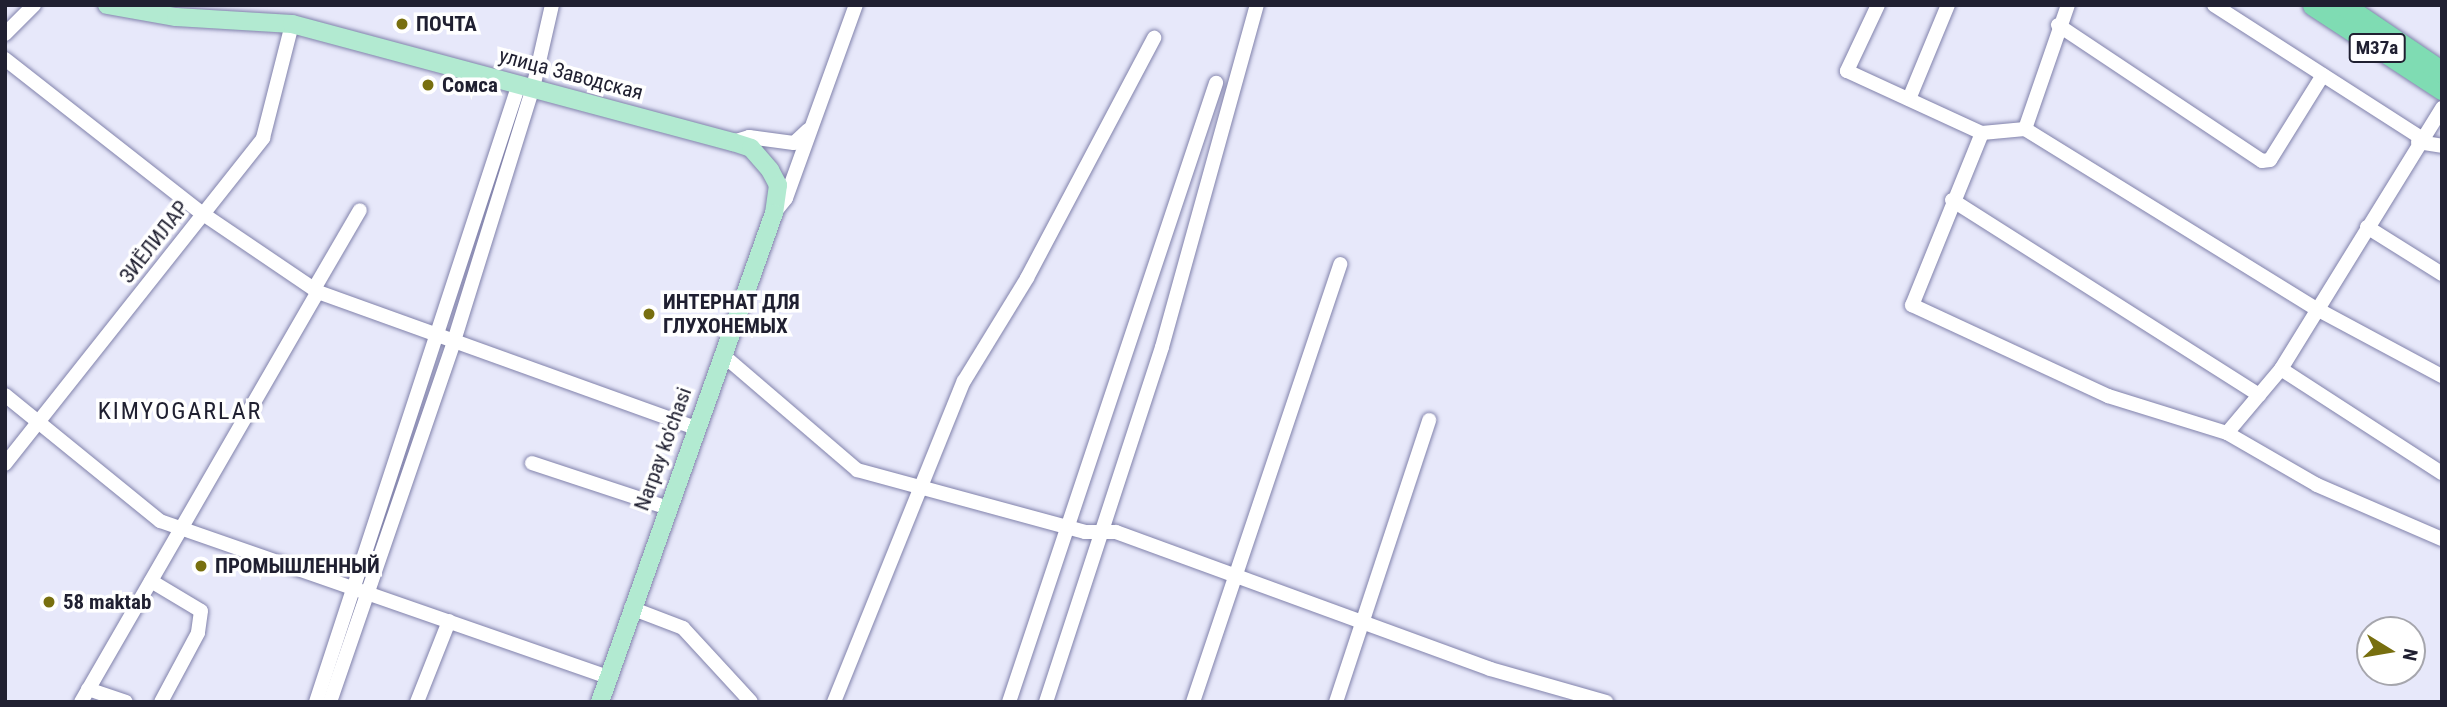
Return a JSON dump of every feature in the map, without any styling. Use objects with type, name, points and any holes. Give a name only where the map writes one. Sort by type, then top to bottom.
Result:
[{"type":"highway","name":"M37a","points":[[2313,5],[2442,89]]},
{"type":"highway","name":"M37a","points":[[2343,5],[2442,72]]},
{"type":"main road","name":"улица Заводская","points":[[107,5],[176,17],[241,12],[292,23],[733,142],[751,148],[770,170]]},
{"type":"main road","name":"Narpay ko'chasi","points":[[600,702],[665,507],[774,214],[778,185],[770,170]]},
{"type":"street","points":[[5,34],[34,5]]},
{"type":"street","points":[[330,702],[362,591],[447,339],[552,5]]},
{"type":"street","name":"Narpay ko'chasi","points":[[774,214],[786,198],[856,5]]},
{"type":"street","points":[[1046,702],[1104,533],[1257,5]]},
{"type":"street","points":[[1878,5],[1847,71],[1982,133],[2025,129],[2315,309],[2442,376]]},
{"type":"street","points":[[1909,99],[1948,5]]},
{"type":"street","points":[[2025,129],[2058,25],[2068,5]]},
{"type":"street","points":[[2214,5],[2419,140],[2442,146]]},
{"type":"street","name":"ЗИЁЛИЛАР","points":[[5,464],[263,138],[292,23]]},
{"type":"street","points":[[2058,25],[2262,161],[2270,160],[2323,75]]},
{"type":"street","points":[[834,702],[982,345],[1027,278],[1154,38]]},
{"type":"street","points":[[5,59],[204,214],[316,290],[694,427]]},
{"type":"street","points":[[1009,702],[1216,83]]},
{"type":"street","points":[[2227,433],[2281,369],[2419,140],[2442,108]]},
{"type":"street","name":"улица Заводская","points":[[733,142],[748,137],[794,143],[814,120]]},
{"type":"street","points":[[1982,133],[1952,200],[1912,305],[2108,396],[2227,433],[2317,485],[2442,539]]},
{"type":"street","points":[[1952,200],[2259,395]]},
{"type":"street","points":[[126,702],[85,695],[360,209]]},
{"type":"street","points":[[2367,226],[2442,274]]},
{"type":"street","points":[[1193,702],[1234,573],[1340,264]]},
{"type":"street","points":[[723,355],[838,459],[922,488],[1067,527],[1104,533],[1234,573],[1490,669],[1606,702]]},
{"type":"street","points":[[2281,369],[2442,473]]},
{"type":"street","points":[[5,395],[160,521],[608,677]]},
{"type":"street","points":[[1336,702],[1429,420]]},
{"type":"street","points":[[532,463],[665,507]]},
{"type":"street","points":[[151,580],[201,611],[198,633],[161,702]]},
{"type":"street","points":[[316,702],[362,591]]},
{"type":"street","points":[[631,608],[683,628],[751,702]]},
{"type":"street","points":[[417,702],[449,621]]},
{"type":"place","name":"ПОЧТА","points":[[402,24]]},
{"type":"place","name":"Сомса","points":[[428,85]]},
{"type":"place","name":"ИНТЕРНАТ ДЛЯ ГЛУХОНЕМЫХ","points":[[649,314]]},
{"type":"place","name":"ПРОМЫШЛЕННЫЙ","points":[[201,566]]},
{"type":"place","name":"58 maktab","points":[[49,602]]},
{"type":"district","name":"KIMYOGARLAR","points":[[180,412]]}]
